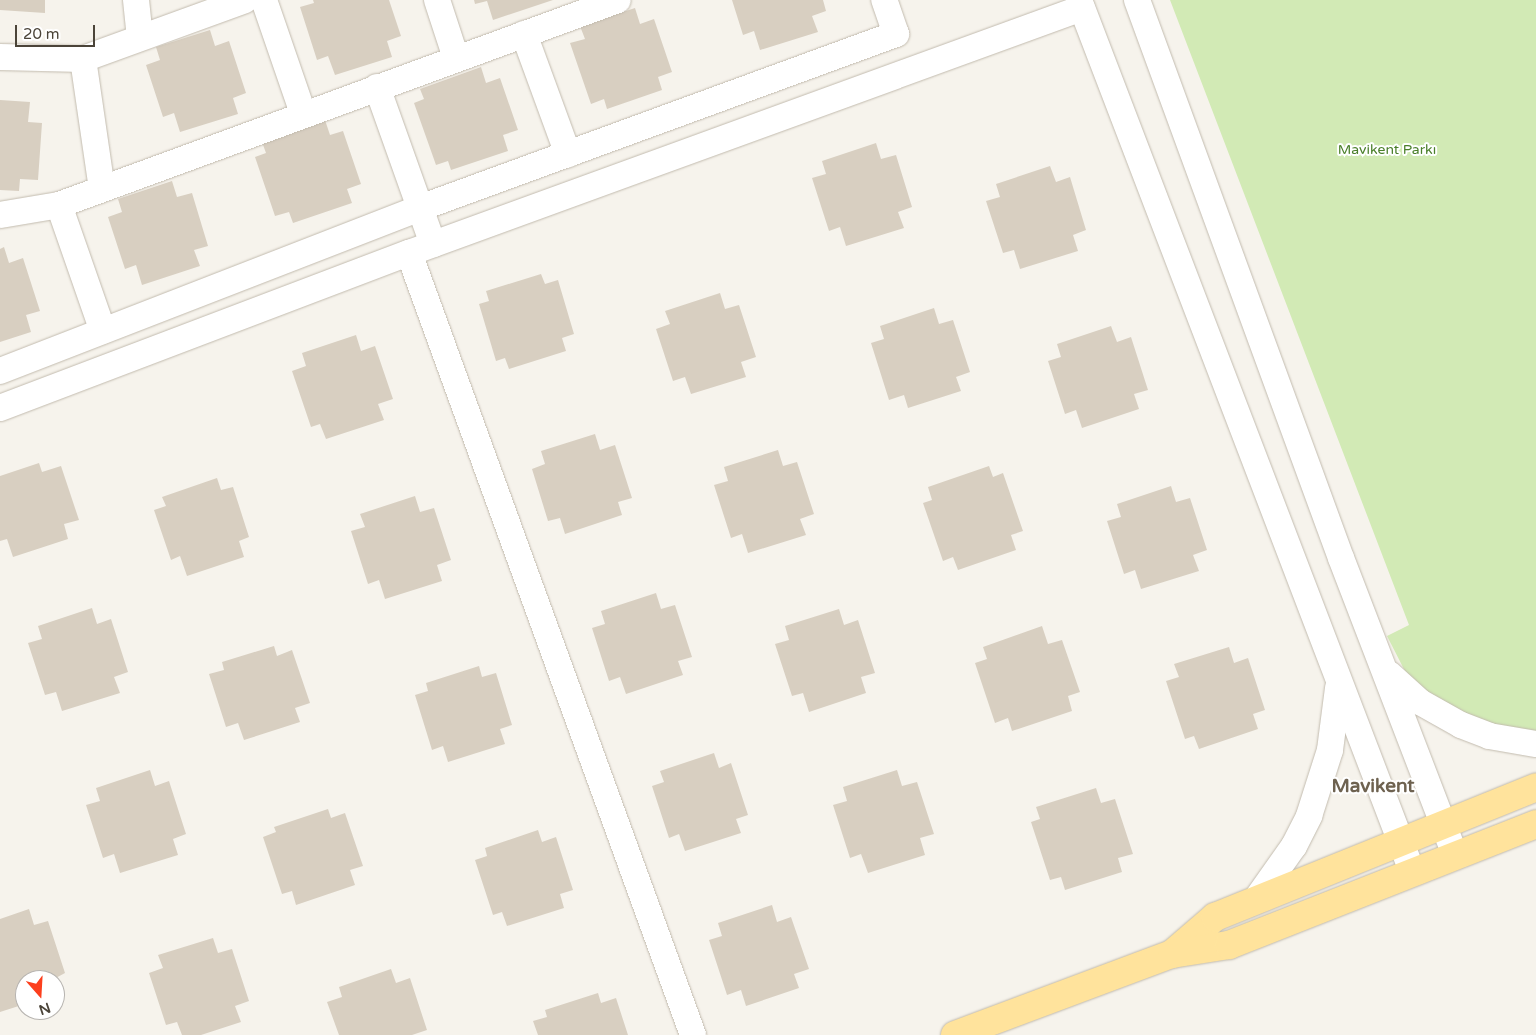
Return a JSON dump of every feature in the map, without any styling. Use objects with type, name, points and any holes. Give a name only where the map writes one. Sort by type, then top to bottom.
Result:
[{"type":"main road","points":[[1172,954],[1215,918],[1536,787]]},
{"type":"main road","points":[[955,1035],[1172,954],[1229,945],[1412,871],[1536,824]]},
{"type":"street","points":[[136,0],[140,37]]},
{"type":"street","points":[[0,58],[83,59],[245,0]]},
{"type":"street","points":[[264,0],[303,113]]},
{"type":"street","points":[[437,0],[456,58]]},
{"type":"street","points":[[0,215],[59,205],[303,113],[618,0]]},
{"type":"street","points":[[0,371],[420,208],[896,34],[884,0]]},
{"type":"street","points":[[1137,0],[1455,855]]},
{"type":"street","points":[[0,408],[433,244],[1080,4],[1412,871]]},
{"type":"street","points":[[524,34],[568,154]]},
{"type":"street","points":[[83,59],[102,189]]},
{"type":"street","points":[[377,87],[433,244]]},
{"type":"street","points":[[59,205],[103,331]]},
{"type":"street","points":[[409,253],[693,1035]]},
{"type":"street","points":[[1385,671],[1420,702],[1461,725],[1489,736],[1536,744]]},
{"type":"street","points":[[1255,901],[1294,846],[1318,792],[1330,750],[1338,680]]},
{"type":"green space","name":"Mavikent Parkı","points":[[1170,0],[1536,0],[1536,732],[1458,721],[1409,679],[1387,636],[1409,625]]},
{"type":"building","points":[[0,0],[45,0],[45,13],[0,10]]},
{"type":"building","points":[[313,0],[389,0],[401,36],[387,41],[392,57],[335,75],[328,56],[317,60],[300,7],[314,3]]},
{"type":"building","points":[[474,0],[553,0],[493,20],[487,1],[475,4]]},
{"type":"building","points":[[732,0],[823,0],[826,11],[812,16],[818,32],[760,50],[754,31],[743,35]]},
{"type":"building","points":[[635,8],[640,24],[654,19],[672,72],[658,77],[662,90],[607,109],[604,99],[591,104],[570,43],[585,39],[580,26]]},
{"type":"building","points":[[210,30],[215,46],[229,41],[246,93],[233,98],[238,114],[180,132],[174,113],[163,117],[146,65],[160,60],[156,47]]},
{"type":"building","points":[[481,67],[486,83],[500,78],[518,130],[503,135],[508,151],[451,170],[448,161],[436,165],[414,103],[424,99],[420,89]]},
{"type":"building","points":[[0,100],[30,102],[28,122],[42,123],[38,180],[20,179],[19,191],[0,190]]},
{"type":"building","points":[[325,120],[330,135],[343,131],[361,184],[347,189],[352,203],[293,223],[289,212],[275,216],[255,157],[266,153],[262,142]]},
{"type":"building","points":[[876,143],[881,159],[896,155],[912,207],[898,212],[904,228],[846,246],[840,227],[829,231],[812,178],[826,174],[822,161]]},
{"type":"building","points":[[1050,166],[1056,182],[1070,177],[1086,230],[1073,235],[1078,251],[1020,269],[1014,250],[1003,253],[986,201],[1000,197],[996,184]]},
{"type":"building","points":[[172,181],[177,197],[192,193],[208,246],[194,250],[200,266],[142,285],[136,265],[125,269],[108,217],[122,212],[118,199]]},
{"type":"building","points":[[4,247],[9,263],[23,258],[40,311],[26,315],[31,332],[0,342],[0,249]]},
{"type":"building","points":[[541,274],[545,284],[558,280],[574,334],[562,338],[566,351],[509,369],[505,358],[496,361],[479,304],[489,301],[486,291]]},
{"type":"building","points":[[720,293],[725,309],[739,305],[756,357],[741,362],[746,377],[691,394],[685,377],[673,381],[656,329],[670,324],[665,311]]},
{"type":"building","points":[[934,308],[939,324],[953,320],[970,372],[956,377],[961,391],[908,408],[904,395],[889,400],[871,343],[884,339],[880,326]]},
{"type":"building","points":[[1111,326],[1117,342],[1131,337],[1148,390],[1134,394],[1139,409],[1082,428],[1076,410],[1065,414],[1048,361],[1061,357],[1057,344]]},
{"type":"building","points":[[356,335],[361,351],[375,346],[393,399],[378,404],[384,420],[326,439],[320,424],[311,427],[292,371],[306,366],[302,353]]},
{"type":"building","points":[[595,434],[600,450],[615,445],[632,498],[618,502],[622,515],[565,534],[560,518],[548,521],[532,469],[545,464],[541,451]]},
{"type":"building","points":[[778,450],[783,466],[797,462],[814,514],[800,519],[806,535],[748,553],[742,534],[731,538],[714,485],[728,481],[724,467]]},
{"type":"building","points":[[39,463],[42,472],[61,466],[79,520],[64,524],[68,539],[13,557],[7,539],[0,541],[0,476]]},
{"type":"building","points":[[989,466],[993,477],[1003,473],[1023,531],[1011,535],[1016,550],[958,570],[953,557],[943,561],[923,503],[932,500],[928,487]]},
{"type":"building","points":[[217,478],[221,490],[233,487],[249,537],[239,541],[244,557],[187,576],[180,556],[171,560],[154,510],[166,506],[162,497]]},
{"type":"building","points":[[1171,486],[1176,502],[1190,498],[1207,550],[1193,555],[1199,571],[1141,589],[1135,570],[1124,574],[1107,521],[1121,517],[1117,504]]},
{"type":"building","points":[[415,496],[420,512],[434,508],[451,560],[437,565],[442,581],[385,599],[379,580],[368,584],[351,531],[365,527],[360,514]]},
{"type":"building","points":[[656,593],[661,609],[675,605],[692,657],[678,661],[683,675],[626,694],[620,677],[609,681],[592,628],[605,624],[601,611]]},
{"type":"building","points":[[92,608],[97,624],[111,619],[128,672],[114,677],[120,693],[62,711],[56,692],[45,695],[28,643],[42,639],[38,626]]},
{"type":"building","points":[[839,609],[844,625],[858,620],[875,673],[861,677],[866,693],[809,712],[803,693],[792,696],[775,644],[789,640],[785,626]]},
{"type":"building","points":[[1042,626],[1048,644],[1062,640],[1080,692],[1068,696],[1072,711],[1012,731],[1008,718],[995,723],[975,663],[987,659],[983,647]]},
{"type":"building","points":[[274,646],[277,656],[292,650],[310,703],[295,708],[300,722],[244,740],[238,723],[226,727],[209,674],[224,670],[222,662]]},
{"type":"building","points":[[1229,647],[1234,663],[1248,658],[1265,710],[1253,714],[1258,729],[1199,749],[1194,736],[1185,739],[1166,681],[1179,677],[1174,664]]},
{"type":"building","points":[[479,666],[482,677],[496,673],[512,725],[500,729],[505,744],[448,762],[443,746],[432,750],[415,695],[428,691],[426,683]]},
{"type":"building","points":[[714,753],[719,768],[731,763],[748,815],[736,819],[741,833],[685,851],[679,834],[669,838],[652,786],[664,782],[660,771]]},
{"type":"building","points":[[150,770],[155,786],[169,781],[186,834],[173,839],[178,855],[120,873],[114,854],[103,858],[86,805],[100,801],[96,788]]},
{"type":"building","points":[[897,770],[902,786],[917,782],[934,834],[920,838],[925,855],[868,873],[861,854],[850,858],[833,805],[847,801],[843,787]]},
{"type":"building","points":[[1096,788],[1101,803],[1115,799],[1133,854],[1118,858],[1122,872],[1065,890],[1061,877],[1050,880],[1031,822],[1040,819],[1036,807]]},
{"type":"building","points":[[328,809],[331,818],[345,813],[363,866],[350,870],[355,885],[296,905],[292,891],[282,894],[263,837],[276,832],[274,827]]},
{"type":"building","points":[[538,830],[542,842],[556,837],[573,890],[560,894],[564,908],[507,926],[502,912],[493,915],[475,860],[487,856],[485,848]]},
{"type":"building","points":[[772,905],[777,922],[791,917],[809,969],[794,974],[799,988],[746,1006],[741,990],[727,995],[709,940],[722,936],[718,923]]},
{"type":"building","points":[[29,909],[34,925],[48,921],[64,970],[15,970],[15,1007],[0,1012],[0,919]]},
{"type":"building","points":[[213,938],[218,953],[232,949],[249,1001],[235,1006],[241,1022],[201,1035],[182,1035],[177,1022],[166,1025],[149,973],[163,968],[158,955]]},
{"type":"building","points":[[391,969],[396,983],[410,978],[427,1030],[412,1035],[339,1035],[327,1002],[342,997],[339,987]]},
{"type":"building","points":[[598,993],[601,1003],[616,998],[628,1035],[538,1035],[533,1021],[547,1017],[545,1010]]},
{"type":"district","name":"Mavikent","points":[[1373,787]]}]
